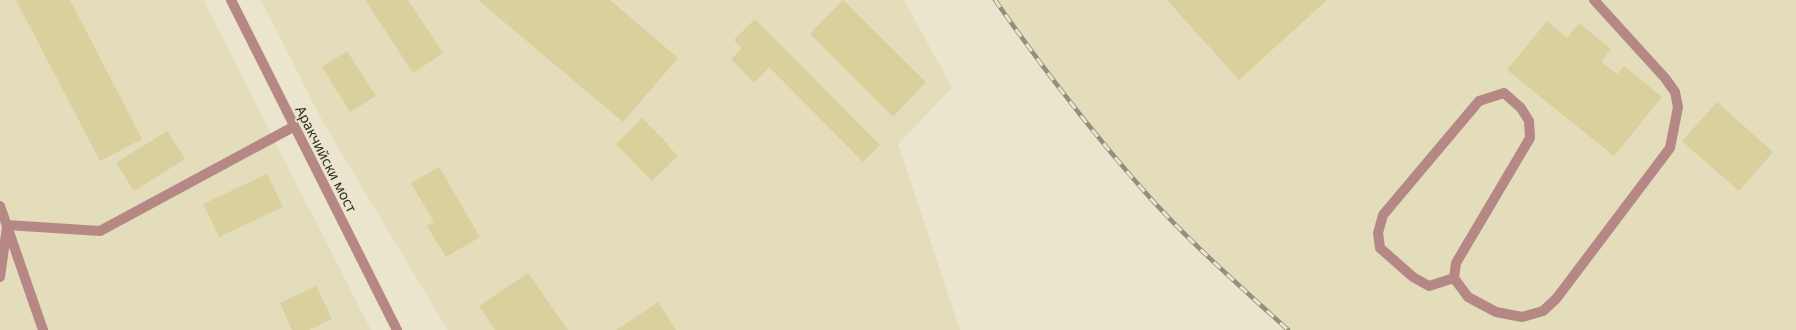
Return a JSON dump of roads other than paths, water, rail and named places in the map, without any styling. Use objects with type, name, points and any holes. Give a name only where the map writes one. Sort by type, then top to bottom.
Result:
[{"type":"street","name":"Аракчийски мост","points":[[231,0],[293,127],[398,330]]},
{"type":"street","points":[[1454,278],[1429,286],[1413,277],[1380,248],[1378,233],[1383,215],[1480,101],[1504,93],[1521,108],[1529,121],[1530,138],[1456,263],[1454,278],[1468,297],[1496,312],[1522,317],[1543,311],[1556,299],[1670,148],[1678,107],[1675,92],[1665,78],[1594,0]]},
{"type":"street","points":[[7,225],[100,231],[293,127]]},
{"type":"street","points":[[0,206],[43,330]]},
{"type":"street","points":[[0,277],[7,225]]},
{"type":"railway","points":[[995,0],[1067,98],[1144,191],[1196,245],[1288,330]]}]
